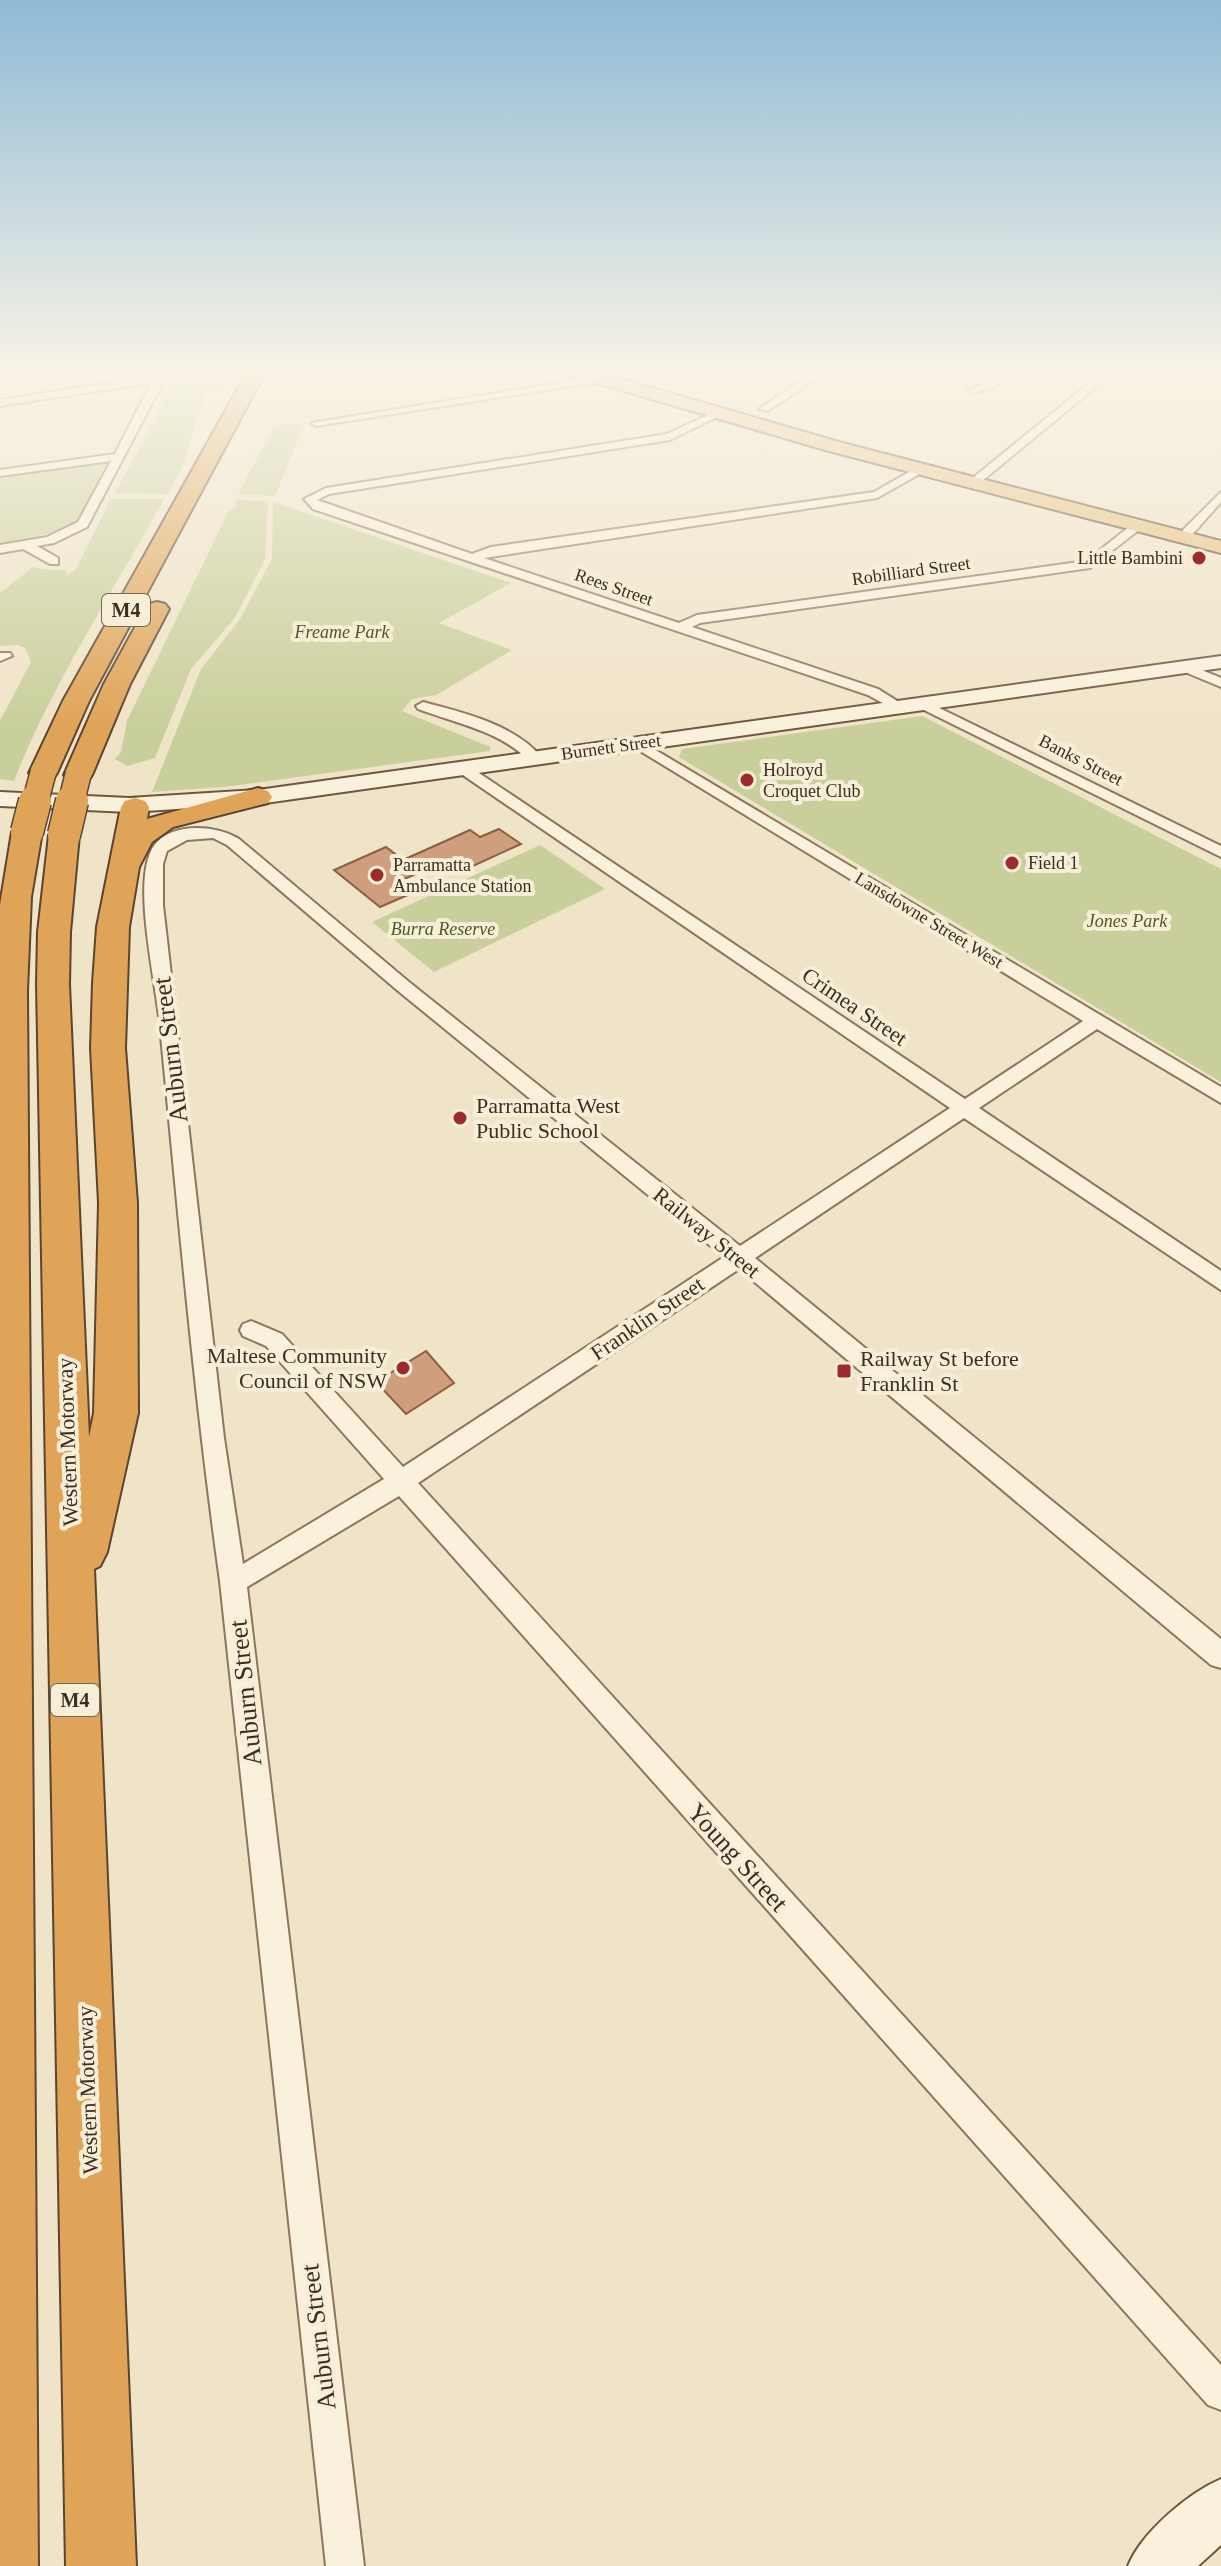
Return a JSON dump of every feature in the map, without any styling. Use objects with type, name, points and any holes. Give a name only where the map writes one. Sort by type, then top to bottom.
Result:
[{"type":"highway","name":"Western Motorway","points":[[101,2566],[53,984],[55,920],[45,834],[43,773],[76,701],[202,487]]},
{"type":"highway","points":[[205,515],[219,487]]},
{"type":"highway","points":[[989,487],[1138,526],[1221,544]]},
{"type":"highway","points":[[1008,487],[1221,544]]},
{"type":"highway","name":"Western Motorway","points":[[3,2566],[4,1382],[11,960],[45,834],[78,775],[117,684],[169,586]]},
{"type":"highway","points":[[120,879],[136,842],[154,826],[180,815],[258,797]]},
{"type":"highway","points":[[72,1606],[116,1413],[118,1203],[108,1048],[109,996],[113,927],[135,807]]},
{"type":"main road","name":"Burnett Street","points":[[0,799],[135,807],[258,797],[1221,662]]},
{"type":"main road","points":[[1156,2566],[1221,2507]]},
{"type":"street","points":[[0,549],[61,536],[83,524],[103,487]]},
{"type":"street","name":"Rees Street","points":[[353,487],[326,491],[310,499],[317,506],[873,692],[897,707]]},
{"type":"street","points":[[471,558],[491,551],[877,495],[891,487]]},
{"type":"street","points":[[1187,533],[1221,495]]},
{"type":"street","name":"Robilliard Street","points":[[679,628],[697,619],[1090,564],[1138,526]]},
{"type":"street","points":[[26,545],[54,561]]},
{"type":"street","points":[[1185,667],[1221,683]]},
{"type":"street","name":"Banks Street","points":[[923,704],[1221,852]]},
{"type":"street","points":[[423,706],[512,740],[534,758]]},
{"type":"street","name":"Lansdowne Street West","points":[[637,743],[1221,1096]]},
{"type":"street","name":"Crimea Street","points":[[462,768],[1221,1282]]},
{"type":"street","name":"Railway Street","points":[[183,835],[211,833],[233,842],[403,986],[739,1257],[1221,1656]]},
{"type":"street","name":"Auburn Street","points":[[183,835],[163,845],[157,857],[157,949],[168,1012],[212,1438],[233,1581],[345,2566]]},
{"type":"street","name":"Franklin Street","points":[[233,1581],[262,1567],[400,1482],[1096,1021]]},
{"type":"street","name":"Young Street","points":[[251,1330],[274,1340],[1221,2392]]},
{"type":"green space","points":[[0,487],[96,487],[76,523],[63,531],[0,543]]},
{"type":"green space","points":[[118,487],[172,487],[168,494],[115,493]]},
{"type":"green space","points":[[242,487],[279,487],[275,496],[238,494]]},
{"type":"green space","points":[[111,499],[164,499],[65,673],[14,781],[0,779],[0,721],[31,662],[25,648],[0,646],[0,593],[33,567],[67,571],[65,577],[76,569]]},
{"type":"green space","points":[[236,500],[268,501],[265,559],[235,618],[191,669],[155,758],[127,766],[115,759],[121,752],[127,721],[228,512],[236,506]]},
{"type":"green space","name":"Freame Park","points":[[273,502],[511,583],[439,623],[512,650],[436,695],[412,699],[402,711],[490,747],[490,751],[224,787],[152,792],[201,669],[240,619],[272,559]]},
{"type":"green space","name":"Jones Park","points":[[922,716],[1221,869],[1221,1082],[679,757],[682,749]]},
{"type":"green space","name":"Burra Reserve","points":[[540,845],[605,889],[434,972],[372,922]]},
{"type":"building","points":[[499,829],[521,844],[464,870],[449,859],[402,880],[417,891],[380,907],[334,870],[386,847],[403,860],[470,830],[480,837]]},
{"type":"building","points":[[426,1351],[454,1383],[406,1414],[376,1382]]},
{"type":"place","name":"Little Bambini","points":[[1199,558]]},
{"type":"place","name":"Holroyd Croquet Club","points":[[747,780]]},
{"type":"place","name":"Field 1","points":[[1012,863]]},
{"type":"place","name":"Parramatta Ambulance Station","points":[[377,875]]},
{"type":"place","name":"Parramatta West Public School","points":[[460,1118]]},
{"type":"place","name":"Maltese Community Council of NSW","points":[[403,1368]]},
{"type":"place","name":"Railway St before Franklin St","points":[[844,1371]]}]
